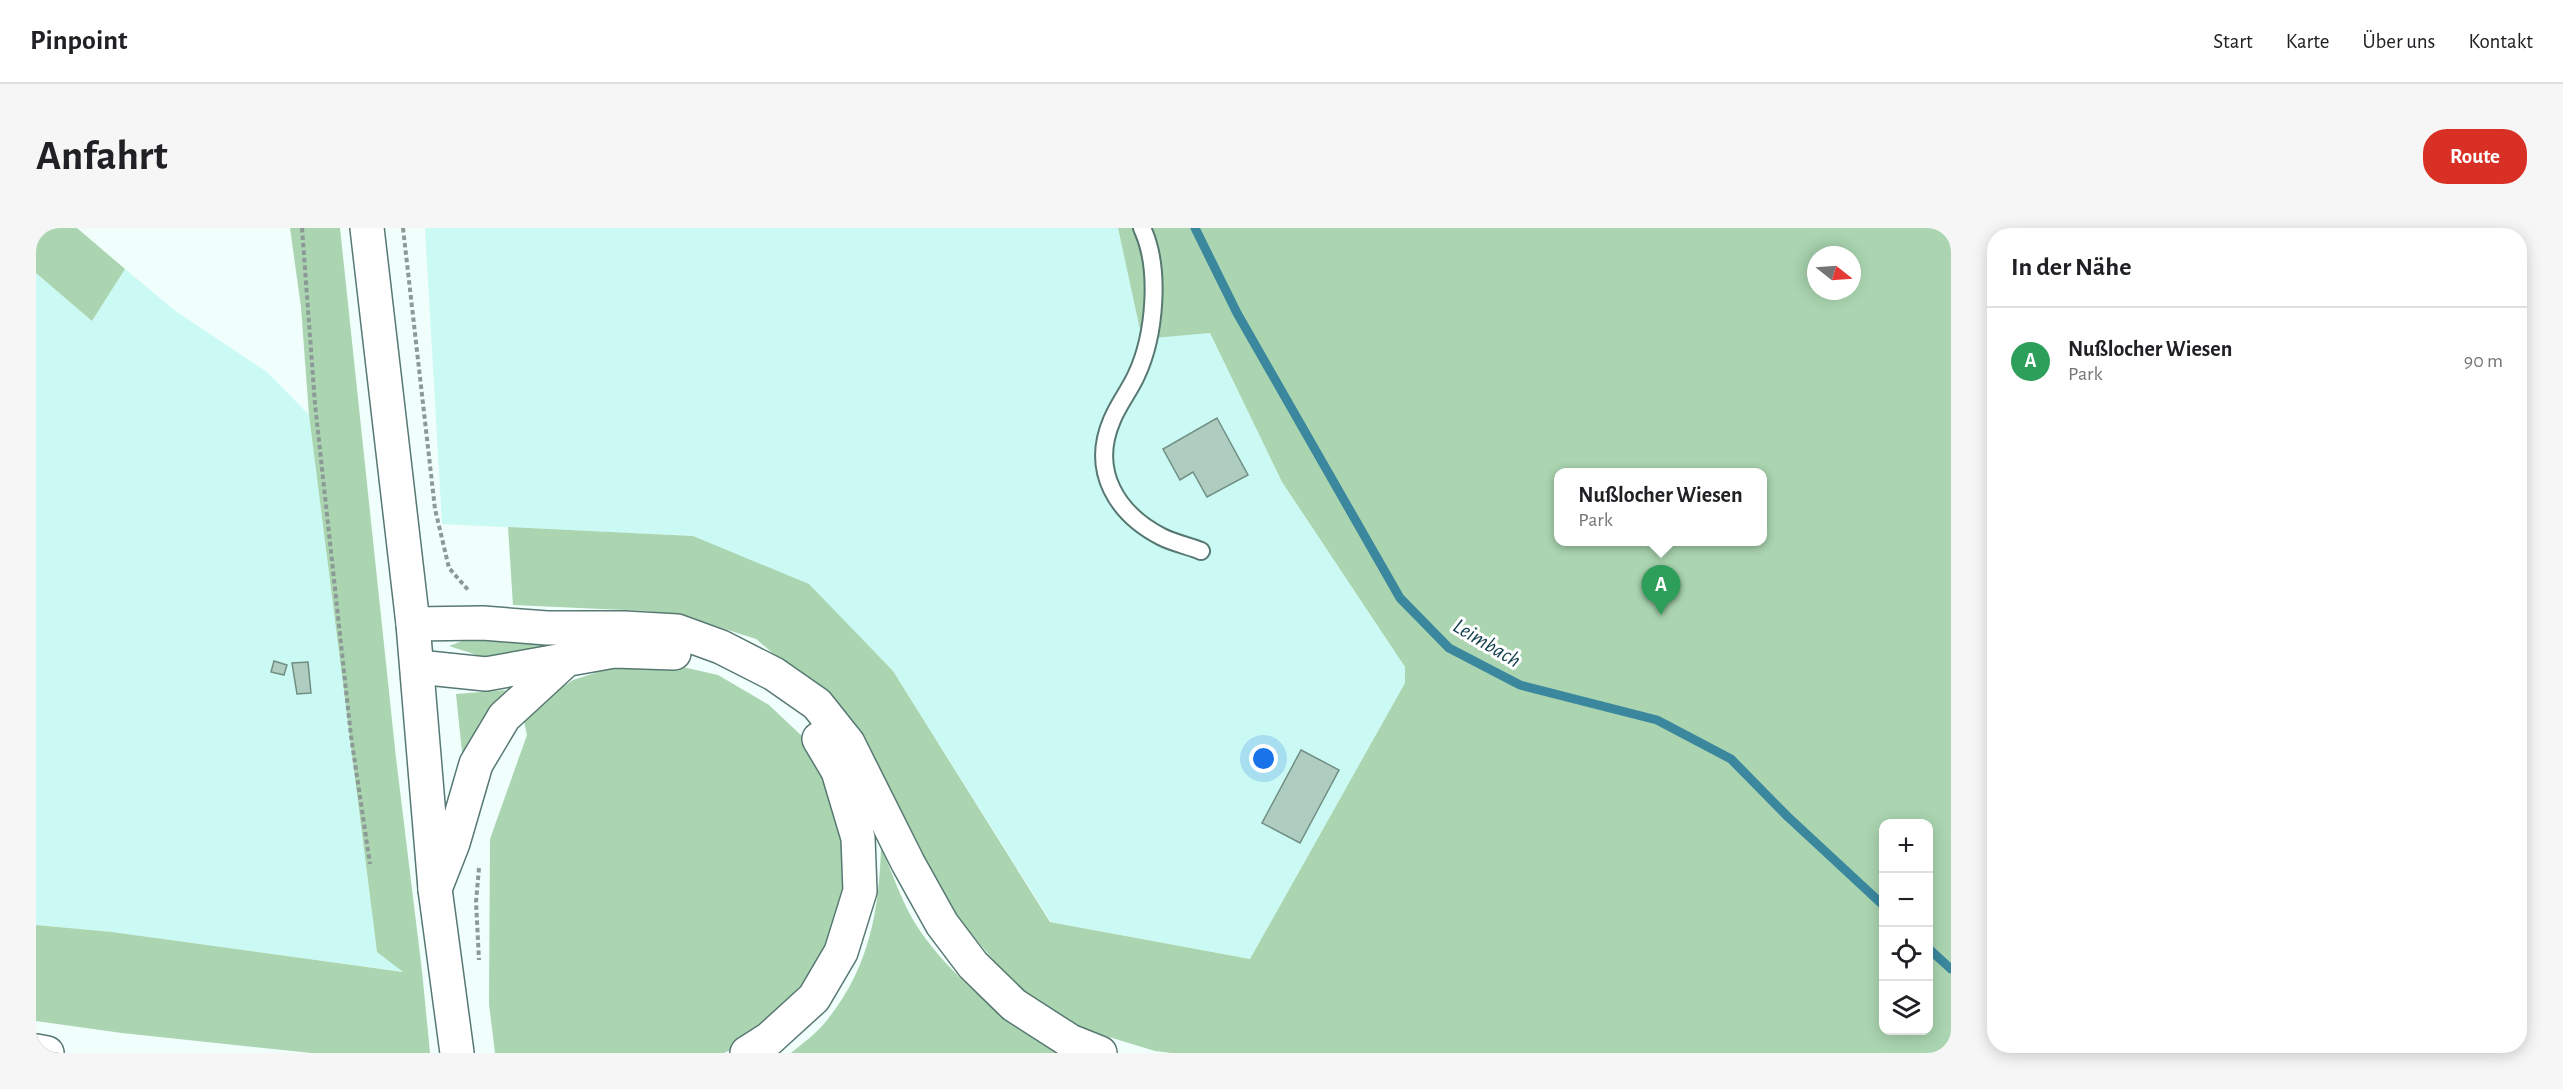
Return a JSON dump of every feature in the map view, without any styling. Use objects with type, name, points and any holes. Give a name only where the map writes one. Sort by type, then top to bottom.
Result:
[{"type":"main road","points":[[367,228],[418,667],[435,889],[455,1039]]},
{"type":"main road","points":[[413,624],[483,623],[547,628],[624,628],[677,632],[721,647],[774,674],[817,704],[848,743],[908,863],[942,924],[974,965],[1014,1005],[1070,1041],[1100,1053]]},
{"type":"main road","points":[[418,667],[486,674],[615,651],[678,654],[726,669],[775,698],[816,733],[838,771],[858,838],[860,891],[841,952],[814,998],[769,1039],[747,1053]]},
{"type":"main road","points":[[435,889],[453,843],[476,764],[504,717],[567,659]]},
{"type":"main road","points":[[36,1051],[46,1053]]},
{"type":"lane","points":[[1142,228],[1148,241],[1153,265],[1154,292],[1148,337],[1137,374],[1112,421],[1105,444],[1104,473],[1127,513],[1162,537],[1201,551]]},
{"type":"path","points":[[302,228],[315,404],[346,688],[370,864]]},
{"type":"shaded area","points":[[425,228],[1118,228],[1142,338],[1210,333],[1282,482],[1405,667],[1405,683],[1250,959],[1051,922],[893,671],[693,536],[442,524]]},
{"type":"shaded area","points":[[125,269],[174,310],[267,372],[309,415],[377,952],[405,972],[112,932],[36,925],[36,273],[92,321]]},
{"type":"green space","points":[[36,228],[77,228],[125,269],[92,321],[36,273]]},
{"type":"green space","points":[[290,228],[340,228],[396,758],[430,1053],[311,1053],[122,1033],[36,1021],[36,925],[112,932],[403,972],[377,952],[309,415],[301,307]]},
{"type":"green space","points":[[1118,228],[1951,228],[1951,1053],[1171,1053],[1155,1051],[1076,1027],[1015,985],[953,913],[803,679],[756,639],[691,618],[647,611],[513,605],[508,527],[693,536],[809,584],[893,671],[1050,922],[1250,959],[1405,683],[1405,667],[1282,482],[1210,333],[1142,339]]},
{"type":"green space","points":[[478,635],[568,642],[508,655],[480,656],[449,646]]},
{"type":"green space","points":[[620,665],[674,665],[718,675],[769,705],[805,739],[831,779],[852,871],[825,969],[760,1035],[724,1053],[495,1053],[489,1004],[490,839],[527,735],[523,717],[573,680]]},
{"type":"green space","points":[[506,690],[480,722],[463,762],[456,694]]},
{"type":"green space","points":[[881,847],[910,914],[928,942],[944,961],[1001,1014],[1063,1053],[791,1053],[823,1025],[851,984],[861,963],[874,919]]},
{"type":"building","points":[[1217,418],[1248,475],[1207,497],[1193,472],[1180,480],[1163,449]]},
{"type":"building","points":[[274,661],[287,665],[284,675],[271,672]]},
{"type":"building","points":[[308,662],[311,693],[297,694],[292,663]]},
{"type":"building","points":[[1301,750],[1339,770],[1300,843],[1262,823]]},
{"type":"waterway","name":"Leimbach","points":[[1195,228],[1237,313],[1400,598],[1449,648],[1520,685],[1657,720],[1731,759],[1787,816],[1879,901]]},
{"type":"waterway","name":"Leimbach","points":[[1933,953],[1951,969]]},
{"type":"place","name":"Nußlocher Wiesen","points":[[1661,615]]}]
